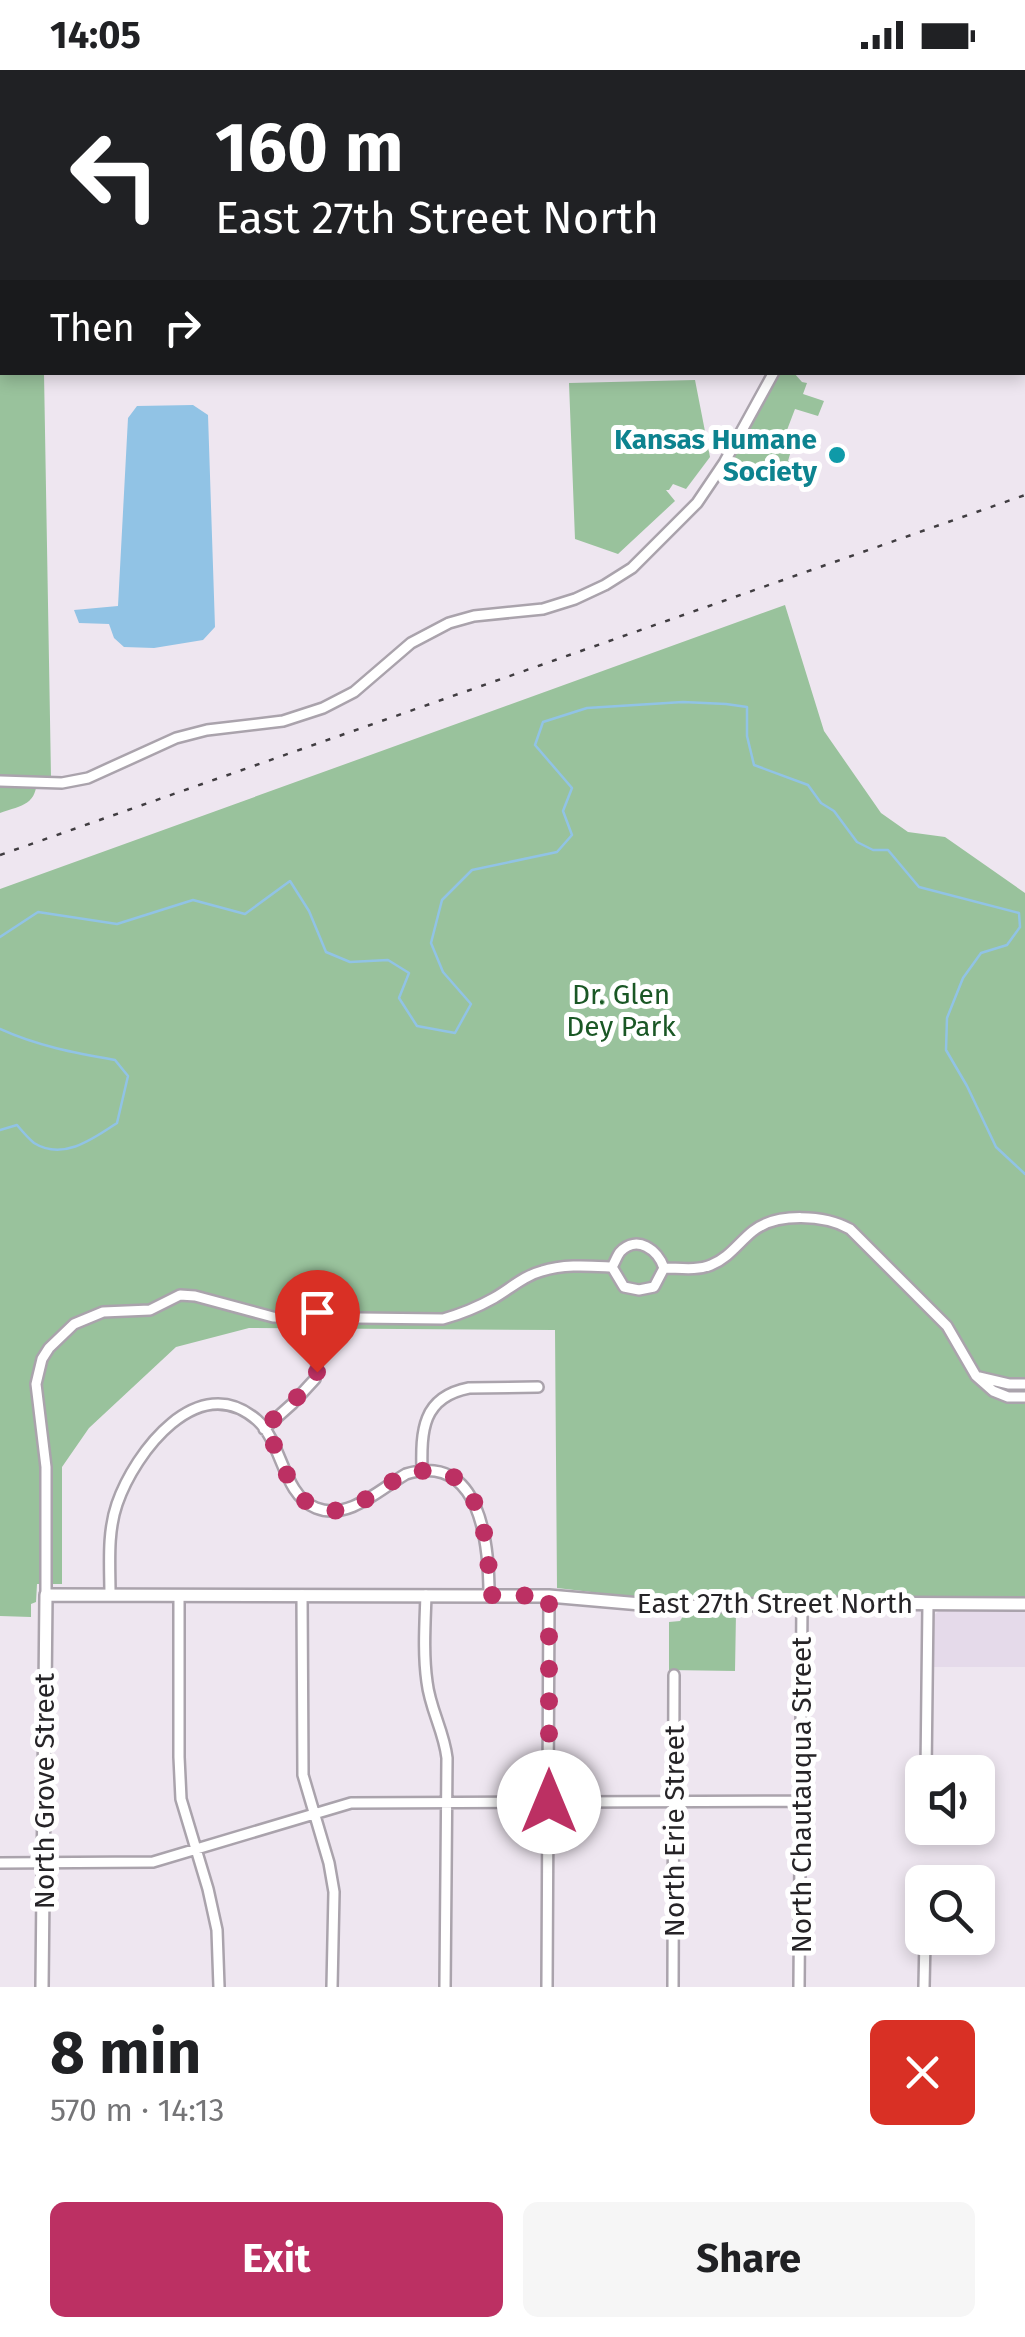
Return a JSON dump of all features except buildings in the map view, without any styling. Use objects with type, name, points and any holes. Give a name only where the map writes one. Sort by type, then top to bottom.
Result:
[{"type":"street","points":[[0,781],[62,783],[88,778],[176,738],[207,730],[283,721],[323,708],[354,692],[411,643],[449,623],[474,616],[543,609],[605,585],[632,568],[696,503],[724,463],[772,375]]},
{"type":"street","points":[[664,1268],[711,1266],[762,1224],[774,1220],[833,1220],[850,1230],[947,1326],[976,1376],[993,1391],[1025,1398]]},
{"type":"street","points":[[612,1267],[621,1251],[643,1244],[653,1250],[664,1268]]},
{"type":"street","points":[[612,1267],[624,1286],[639,1290],[654,1286],[664,1268]]},
{"type":"street","points":[[46,1596],[46,1466],[36,1384],[42,1358],[74,1324],[102,1312],[150,1310],[180,1295],[272,1317],[443,1318],[495,1298],[543,1270],[612,1267]]},
{"type":"street","points":[[264,1428],[315,1379],[320,1343]]},
{"type":"street","points":[[976,1376],[1025,1384]]},
{"type":"street","points":[[422,1471],[422,1432],[426,1418],[440,1400],[468,1388],[538,1387]]},
{"type":"street","points":[[110,1595],[110,1540],[118,1502],[132,1471],[158,1435],[194,1409],[214,1404],[236,1406],[257,1420],[276,1446],[297,1492],[317,1508],[350,1507],[406,1474],[442,1472],[458,1481],[474,1503],[486,1535],[490,1595]]},
{"type":"street","points":[[179,1595],[181,1799],[218,1930],[219,1987]]},
{"type":"street","points":[[302,1595],[303,1776],[330,1863],[334,1892],[332,1987]]},
{"type":"street","points":[[426,1595],[427,1686],[445,1738],[445,1987]]},
{"type":"street","name":"East 27th Street North","points":[[46,1596],[549,1596],[675,1607],[1025,1604]]},
{"type":"street","name":"North Grove Street","points":[[42,1987],[46,1596]]},
{"type":"street","points":[[547,1987],[549,1596]]},
{"type":"street","name":"North Chautauqua Street","points":[[799,1987],[802,1603]]},
{"type":"street","points":[[926,1755],[928,1604]]},
{"type":"street","name":"North Erie Street","points":[[673,1987],[674,1675]]},
{"type":"street","points":[[0,1864],[153,1862],[351,1803],[800,1801]]},
{"type":"street","points":[[924,1987],[925,1955]]},
{"type":"shaded area","points":[[939,1611],[1025,1611],[1025,1667],[932,1667],[933,1616]]},
{"type":"green space","points":[[0,375],[44,375],[51,777],[37,777],[31,799],[0,813]]},
{"type":"green space","points":[[778,375],[796,375],[807,383],[803,394],[824,401],[818,416],[795,409],[787,430],[796,434],[788,461],[797,463],[795,469],[804,471],[801,480],[772,480],[732,457]]},
{"type":"green space","points":[[695,380],[710,457],[686,489],[673,484],[666,490],[675,501],[618,554],[575,539],[569,383]]},
{"type":"green space","name":"Dr. Glen Dey Park","points":[[785,605],[824,731],[881,813],[908,832],[945,837],[1025,893],[1025,1599],[660,1600],[557,1588],[555,1330],[249,1328],[176,1347],[89,1428],[62,1467],[62,1584],[37,1584],[31,1617],[0,1616],[0,889]]},
{"type":"green space","points":[[685,1613],[736,1613],[735,1671],[669,1670],[669,1622],[680,1621]]},
{"type":"water","points":[[193,405],[208,415],[215,627],[203,640],[154,648],[124,647],[114,638],[109,624],[79,623],[74,610],[118,606],[128,418],[137,406]]},
{"type":"waterway","points":[[0,937],[38,912],[117,924],[193,900],[245,914],[290,881],[309,911],[326,952],[350,962],[388,960],[409,973],[399,998],[417,1026],[455,1033],[471,1004],[443,972],[431,943],[442,900],[472,870],[557,852],[572,835],[563,811],[572,788],[535,745],[543,722],[587,708],[683,702],[747,707],[747,736],[754,765],[808,785],[857,842],[873,850],[888,850],[919,887],[1019,913],[1020,927],[1007,945],[981,953],[963,978],[947,1018],[946,1050],[996,1147],[1025,1174]]},
{"type":"waterway","points":[[0,1029],[71,1052],[115,1060],[128,1076],[117,1123],[77,1146],[45,1148],[34,1143],[17,1125],[0,1130]]},
{"type":"railway","points":[[0,855],[1025,495]]},
{"type":"place","name":"Kansas Humane Society","points":[[837,455]]},
{"type":"route","points":[[317,1372],[292,1404],[264,1428],[306,1502],[317,1508],[339,1510],[364,1500],[406,1474],[442,1472],[466,1490],[480,1516],[489,1556],[490,1595],[549,1596],[549,1802]]}]
